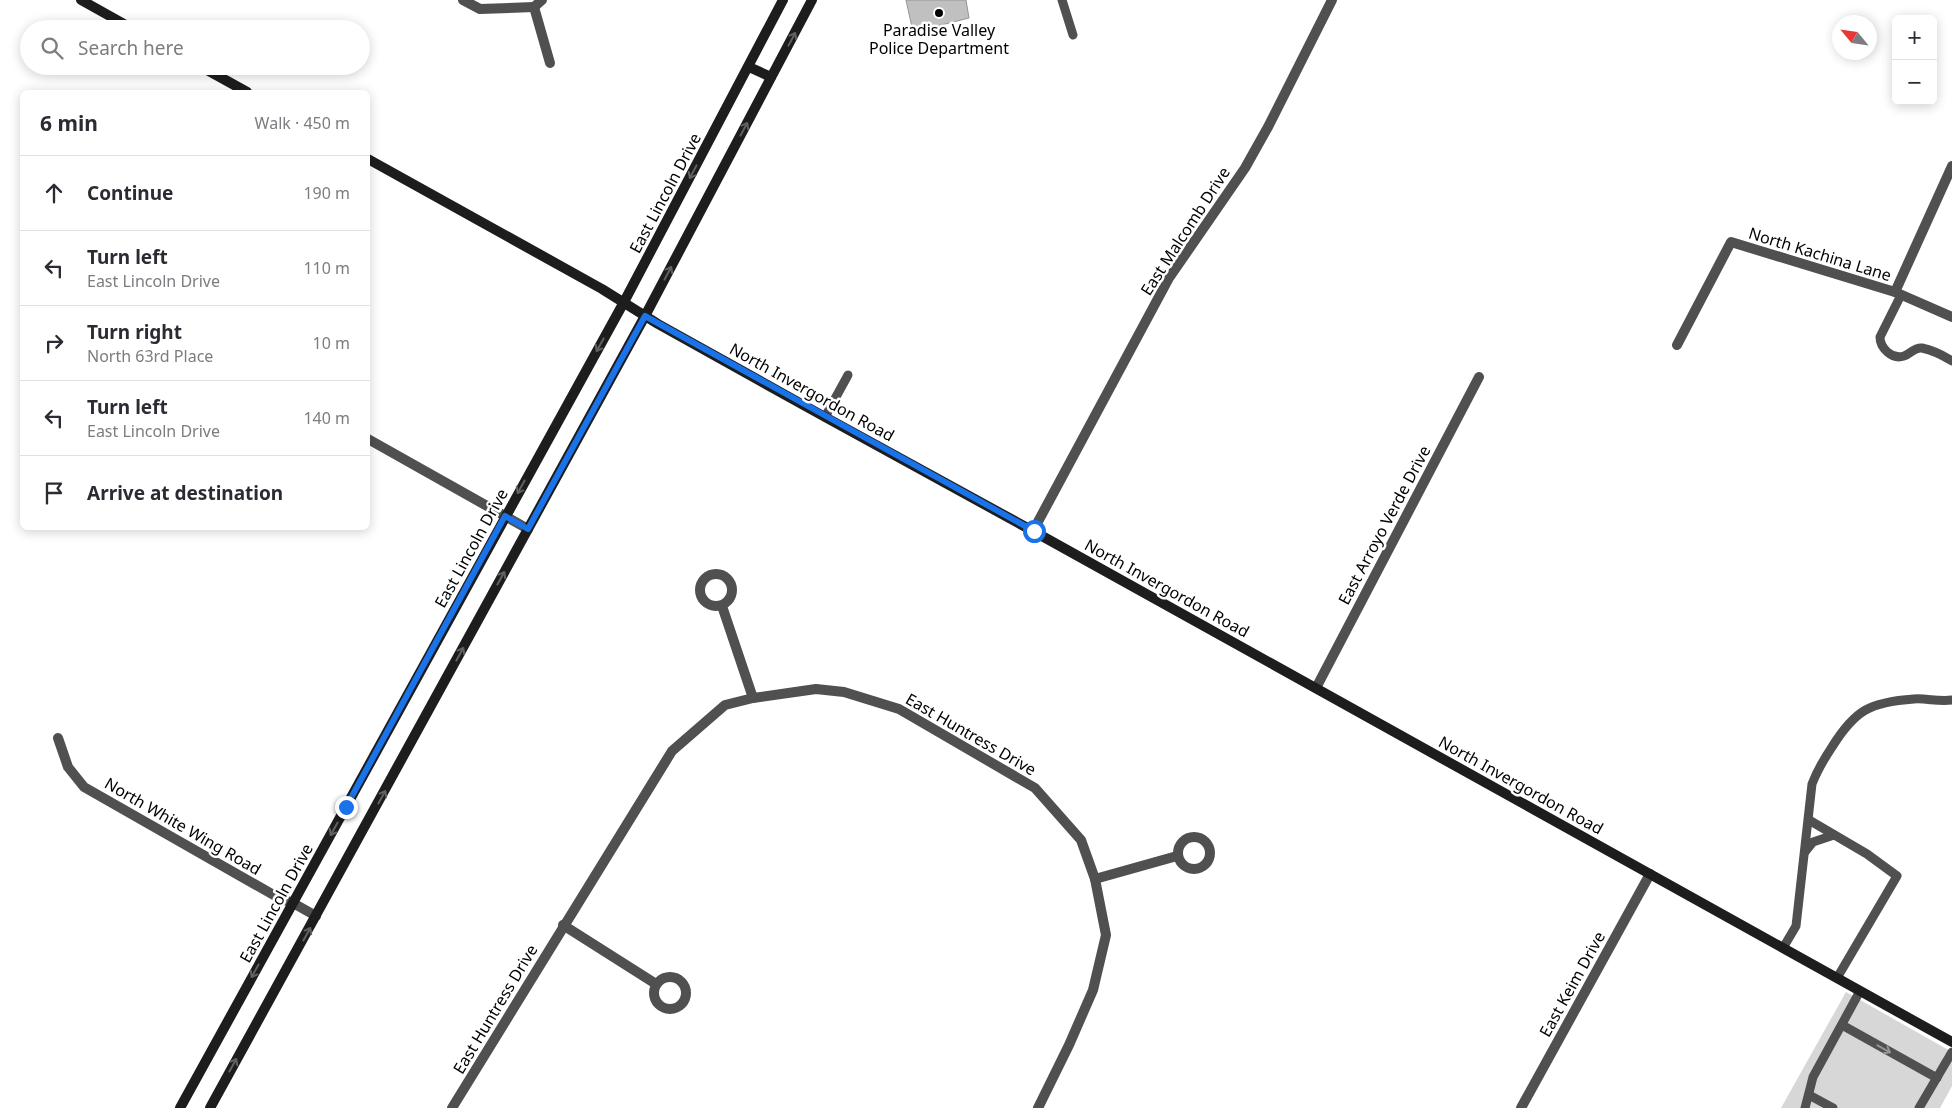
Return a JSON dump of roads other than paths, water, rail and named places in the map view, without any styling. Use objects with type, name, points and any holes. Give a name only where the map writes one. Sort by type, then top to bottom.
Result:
[{"type":"main road","points":[[82,0],[117,20]]},
{"type":"main road","name":"East Lincoln Drive","points":[[180,1108],[624,302],[783,0]]},
{"type":"main road","points":[[210,1108],[645,316],[812,0]]},
{"type":"main road","points":[[748,67],[771,78]]},
{"type":"main road","points":[[216,75],[243,90]]},
{"type":"main road","name":"North Invergordon Road","points":[[370,160],[825,417],[1034,531],[1952,1042]]},
{"type":"street","points":[[463,0],[480,9],[538,3],[550,63]]},
{"type":"street","name":"East Malcomb Drive","points":[[1034,531],[1169,278],[1250,160],[1332,0]]},
{"type":"street","points":[[1898,294],[1952,166]]},
{"type":"street","name":"North Kachina Lane","points":[[1677,344],[1731,242],[1898,294],[1952,317]]},
{"type":"street","name":"East Arroyo Verde Drive","points":[[1316,688],[1479,376]]},
{"type":"street","points":[[370,440],[528,529]]},
{"type":"street","points":[[722,606],[753,698]]},
{"type":"street","name":"East Huntress Drive","points":[[452,1108],[672,751],[725,705],[753,698],[816,689],[844,692],[899,709],[1035,788],[1081,840],[1095,879],[1106,935],[1094,990],[1038,1108]]},
{"type":"street","name":"North White Wing Road","points":[[58,738],[68,768],[84,787],[279,898],[293,903],[316,916]]},
{"type":"street","points":[[1095,879],[1178,856]]},
{"type":"street","name":"East Keim Drive","points":[[1521,1108],[1650,874]]},
{"type":"street","points":[[563,926],[656,984]]},
{"type":"lane","points":[[1062,0],[1073,35]]},
{"type":"lane","points":[[1898,294],[1880,337],[1880,343],[1886,351],[1898,357],[1906,356],[1914,349],[1922,348],[1952,361]]},
{"type":"lane","points":[[825,417],[848,375]]},
{"type":"lane","points":[[1783,948],[1796,926],[1812,784],[1817,771],[1846,725],[1856,716],[1878,705],[1897,700],[1952,700]]},
{"type":"lane","points":[[1808,820],[1867,854],[1897,876],[1837,978]]},
{"type":"lane","points":[[1805,852],[1813,842],[1834,834]]},
{"type":"lane","points":[[1805,1108],[1813,1077],[1860,991]]},
{"type":"lane","points":[[1842,1025],[1937,1078]]},
{"type":"lane","points":[[1919,1108],[1952,1052]]},
{"type":"lane","points":[[1809,1095],[1833,1108]]},
{"type":"place","name":"Paradise Valley Police Department","points":[[939,13]]}]
